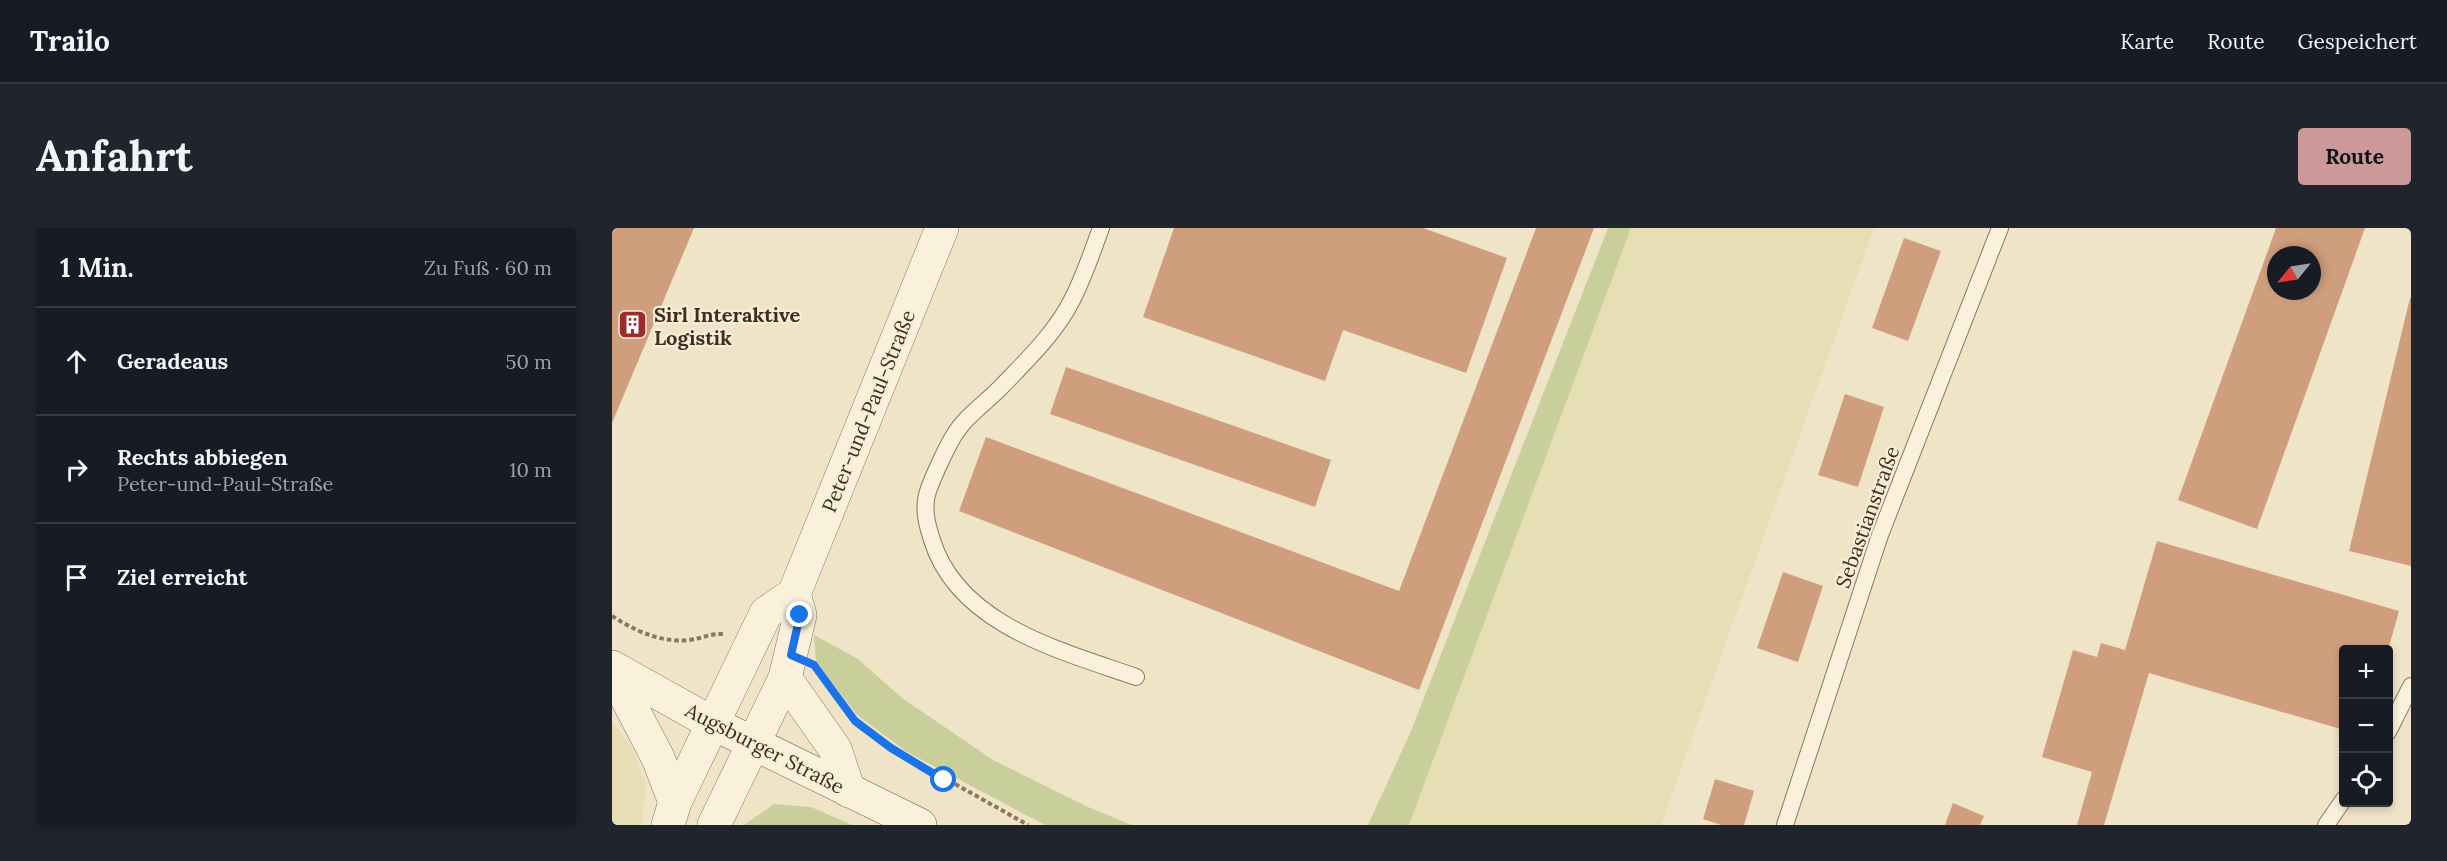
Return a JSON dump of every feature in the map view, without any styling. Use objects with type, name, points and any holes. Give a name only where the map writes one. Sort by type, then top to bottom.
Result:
[{"type":"street","name":"Peter-und-Paul-Straße","points":[[714,825],[784,678],[800,615],[794,594],[942,228]]},
{"type":"street","points":[[671,813],[751,640],[766,613],[794,594]]},
{"type":"street","points":[[612,668],[658,758],[671,813]]},
{"type":"street","name":"Augsburger Straße","points":[[612,668],[712,723],[920,825]]},
{"type":"street","points":[[784,678],[835,749],[849,791]]},
{"type":"lane","points":[[1101,228],[1071,301],[1054,328],[1002,386],[968,417],[953,437],[926,498],[926,518],[937,554],[955,585],[984,611],[1037,642],[1136,677]]},
{"type":"lane","name":"Sebastianstraße","points":[[1785,825],[1880,535],[2000,228]]},
{"type":"lane","points":[[2393,722],[2411,686]]},
{"type":"lane","points":[[2326,825],[2339,805]]},
{"type":"path","points":[[612,616],[631,628],[657,638],[688,640],[710,633],[736,634],[751,640]]},
{"type":"path","points":[[849,714],[891,748],[1028,825]]},
{"type":"shaded area","points":[[1631,228],[1874,228],[1661,825],[1409,825]]},
{"type":"shaded area","points":[[612,722],[631,747],[646,783],[642,825],[612,825]]},
{"type":"green space","points":[[1608,228],[1631,228],[1409,825],[1368,825],[1411,731]]},
{"type":"green space","points":[[814,635],[858,659],[902,698],[993,760],[1088,807],[1132,825],[1045,825],[907,752],[857,715],[816,661]]},
{"type":"green space","points":[[774,804],[811,807],[852,825],[744,825]]},
{"type":"building","name":"Sirl Interaktive Logistik","points":[[612,228],[694,228],[612,423]]},
{"type":"building","points":[[1174,228],[1423,228],[1507,258],[1466,373],[1343,330],[1325,381],[1143,317]]},
{"type":"building","points":[[1536,228],[1594,228],[1419,690],[959,511],[986,437],[1399,591]]},
{"type":"building","points":[[2276,228],[2365,228],[2257,529],[2178,500],[2267,253],[2267,300],[2321,300],[2321,246],[2270,246]]},
{"type":"building","points":[[1904,238],[1941,251],[1908,341],[1872,328]]},
{"type":"building","points":[[2411,298],[2411,566],[2349,551]]},
{"type":"building","points":[[1066,367],[1331,460],[1315,507],[1050,414]]},
{"type":"building","points":[[1845,394],[1884,407],[1858,487],[1818,475]]},
{"type":"building","points":[[2157,541],[2399,611],[2389,645],[2339,645],[2339,729],[2149,673],[2104,825],[2077,825],[2092,772],[2042,757],[2073,650],[2097,657],[2101,643],[2125,650]]},
{"type":"building","points":[[1783,572],[1823,586],[1798,662],[1757,648]]},
{"type":"building","points":[[1715,779],[1754,791],[1744,825],[1721,825],[1703,819]]},
{"type":"building","points":[[1953,803],[1984,816],[1980,825],[1945,825]]},
{"type":"place","name":"Sirl Interaktive Logistik","points":[[633,325]]},
{"type":"route","points":[[800,615],[791,655],[814,665],[855,721],[891,748],[944,780]]}]
